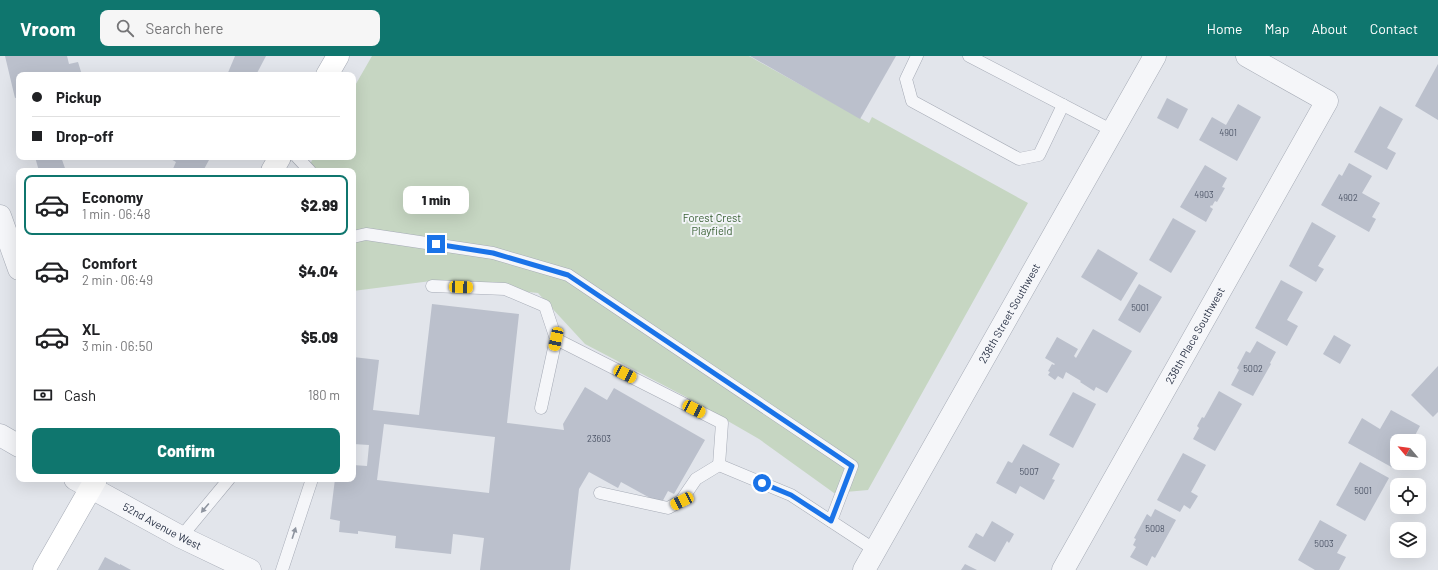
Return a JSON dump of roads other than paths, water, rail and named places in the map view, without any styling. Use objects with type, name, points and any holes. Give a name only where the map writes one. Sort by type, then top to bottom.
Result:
[{"type":"main road","points":[[329,72],[338,56]]},
{"type":"main road","points":[[44,570],[87,482]]},
{"type":"street","name":"238th Street Southwest","points":[[864,570],[1155,56]]},
{"type":"street","name":"238th Place Southwest","points":[[1063,570],[1327,101],[1247,56]]},
{"type":"street","points":[[0,216],[16,261]]},
{"type":"street","points":[[0,435],[16,444]]},
{"type":"street","name":"52nd Avenue West","points":[[87,482],[181,537],[250,570]]},
{"type":"lane","points":[[917,56],[906,79],[912,101],[1019,159],[1039,155],[1063,105]]},
{"type":"lane","points":[[969,56],[1113,131]]},
{"type":"lane","points":[[300,160],[307,168]]},
{"type":"lane","points":[[356,236],[366,234],[493,253],[568,275],[852,466],[831,521]]},
{"type":"lane","points":[[432,286],[505,289],[545,306],[556,339],[541,408]]},
{"type":"lane","points":[[556,339],[722,423],[719,465]]},
{"type":"lane","points":[[719,465],[791,495],[876,550]]},
{"type":"lane","points":[[600,492],[668,508],[682,501],[696,479],[719,465]]},
{"type":"lane","points":[[181,537],[227,482]]},
{"type":"lane","points":[[282,570],[311,482]]},
{"type":"park label","name":"Forest Crest Playfield","points":[[712,224]]}]
